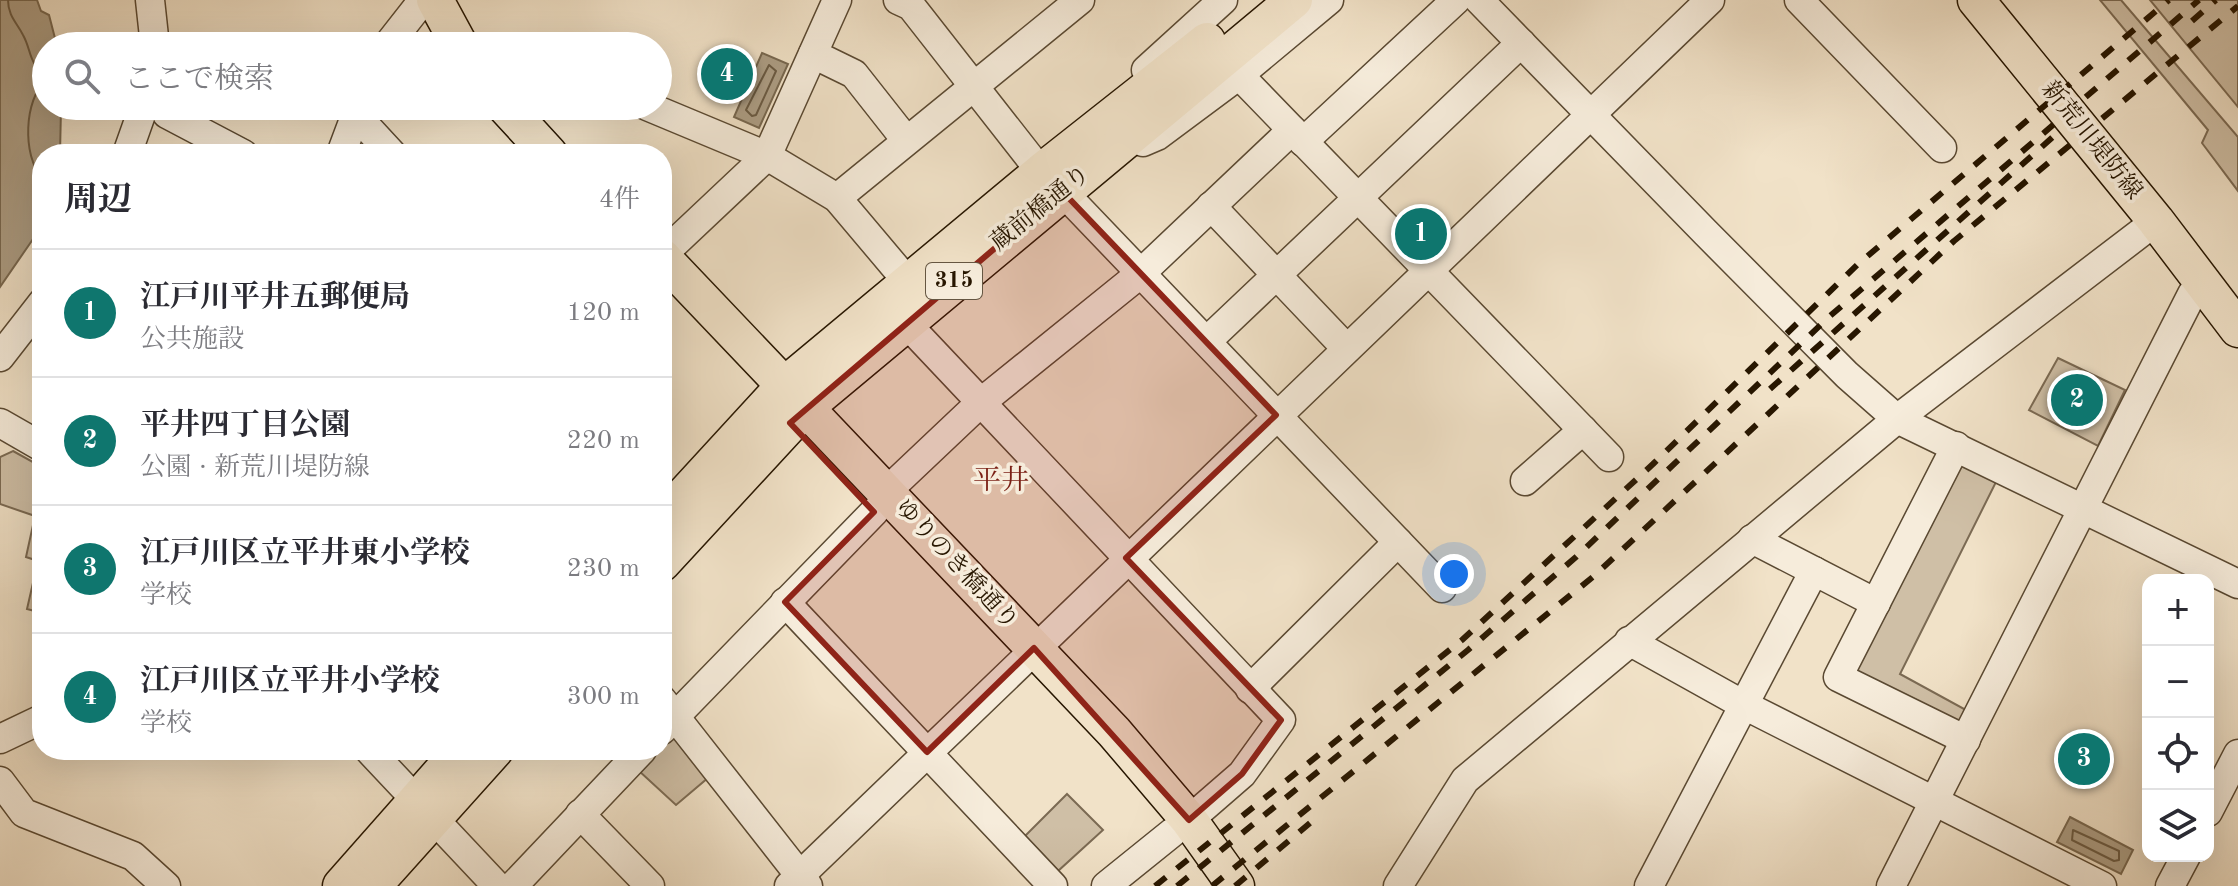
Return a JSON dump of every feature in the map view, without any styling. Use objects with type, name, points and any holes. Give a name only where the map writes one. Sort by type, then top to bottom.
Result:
[{"type":"main road","points":[[435,0],[452,32]]},
{"type":"main road","name":"新荒川堤防線","points":[[1976,0],[2156,221],[2238,329]]},
{"type":"main road","name":"蔵前橋通り","points":[[672,550],[787,404],[907,281],[1096,146],[1246,5]]},
{"type":"main road","points":[[517,120],[538,144]]},
{"type":"main road","name":"蔵前橋通り","points":[[672,498],[787,404],[905,322],[1051,181]]},
{"type":"main road","name":"ゆりのき橋通り","points":[[672,268],[787,404],[1026,656],[1236,886]]},
{"type":"main road","points":[[2203,282],[2220,282],[2238,293]]},
{"type":"main road","name":"ゆりのき橋通り","points":[[672,298],[787,404]]},
{"type":"main road","points":[[373,886],[455,760]]},
{"type":"main road","points":[[341,886],[483,760]]},
{"type":"main road","name":"ゆりのき橋通り","points":[[1181,826],[1213,886]]},
{"type":"street","points":[[150,0],[152,32]]},
{"type":"street","points":[[398,32],[423,0]]},
{"type":"street","points":[[672,246],[767,156],[837,0]]},
{"type":"street","points":[[837,198],[1080,0]]},
{"type":"street","points":[[1096,146],[1157,136],[1239,75],[1329,0]]},
{"type":"street","points":[[672,710],[785,602],[979,404],[1140,274],[1211,206],[1456,0]]},
{"type":"street","points":[[1479,0],[1847,375],[1897,419],[2085,507],[2238,584]]},
{"type":"street","points":[[672,723],[799,882],[1126,558],[1710,0]]},
{"type":"street","points":[[1799,0],[1942,148]]},
{"type":"street","points":[[909,2],[1051,181],[1442,588]]},
{"type":"street","points":[[1207,341],[1521,43]]},
{"type":"street","points":[[813,54],[854,74],[906,140]]},
{"type":"street","points":[[1239,75],[1609,457]]},
{"type":"street","points":[[672,116],[767,156],[837,198],[907,281]]},
{"type":"street","points":[[131,144],[139,120]]},
{"type":"street","points":[[178,120],[224,144]]},
{"type":"street","points":[[345,144],[354,120]]},
{"type":"street","points":[[366,120],[384,144]]},
{"type":"street","points":[[1211,206],[1346,348]]},
{"type":"street","points":[[1398,886],[1465,780],[1897,419],[2156,221]]},
{"type":"street","points":[[1891,886],[2192,294],[2203,282]]},
{"type":"street","points":[[0,357],[32,316]]},
{"type":"street","points":[[905,322],[979,404],[1281,720],[1242,774],[1106,886]]},
{"type":"street","points":[[0,423],[32,441]]},
{"type":"street","points":[[1525,481],[1583,430]]},
{"type":"street","points":[[1956,446],[1838,677],[1966,740]]},
{"type":"street","points":[[1752,539],[1876,603]]},
{"type":"street","points":[[1250,689],[1398,542]]},
{"type":"street","points":[[1649,886],[1814,571]]},
{"type":"street","points":[[785,602],[1053,886]]},
{"type":"street","points":[[1629,641],[1742,704],[2102,886]]},
{"type":"street","points":[[0,739],[32,724]]},
{"type":"street","points":[[2214,800],[2238,754]]},
{"type":"street","points":[[378,760],[497,886]]},
{"type":"street","points":[[513,886],[632,760]]},
{"type":"street","points":[[0,781],[24,813],[133,856],[166,886]]},
{"type":"street","points":[[580,814],[650,886]]},
{"type":"street","points":[[2170,886],[2183,862]]},
{"type":"highlighted area","points":[[1062,191],[1276,415],[1126,558],[1281,720],[1242,774],[1189,820],[1034,648],[927,752],[785,602],[874,512],[790,423]]},
{"type":"shaded area","points":[[2100,0],[2121,0],[2238,137],[2238,191],[2202,143],[2208,130]]},
{"type":"shaded area","points":[[2150,0],[2238,0],[2238,107]]},
{"type":"shaded area","points":[[2058,358],[2125,390],[2098,446],[2029,410]]},
{"type":"shaded area","points":[[13,451],[32,461],[32,515],[0,504],[0,457]]},
{"type":"shaded area","points":[[1959,461],[1997,480],[1900,674],[1966,710],[1960,728],[1848,671]]},
{"type":"shaded area","points":[[32,530],[32,559],[26,557]]},
{"type":"shaded area","points":[[32,587],[32,610],[27,609]]},
{"type":"shaded area","points":[[675,734],[709,777],[676,805],[638,770],[648,760],[672,760],[672,737]]},
{"type":"shaded area","points":[[1067,794],[1103,830],[1058,871],[1025,836]]},
{"type":"water","points":[[0,0],[37,0],[41,11],[49,15],[53,32],[32,32],[32,120],[61,120],[60,144],[32,144],[32,241],[0,287]]},
{"type":"water","points":[[762,53],[788,64],[759,128],[734,117]]},
{"type":"water","points":[[2070,817],[2133,850],[2121,874],[2057,842]]},
{"type":"railway","points":[[1155,886],[1462,640],[1653,464],[1857,265],[2169,0]]},
{"type":"railway","points":[[1177,886],[1468,650],[1576,557],[1830,316],[2199,0]]},
{"type":"railway","points":[[2192,21],[2216,0]]},
{"type":"railway","points":[[1212,886],[1594,576],[1954,241],[2238,6]]},
{"type":"railway","points":[[1770,389],[2054,136]]},
{"type":"railway","points":[[1235,886],[1310,823]]},
{"type":"place","name":"江戸川区立平井小学校","points":[[727,74]]},
{"type":"place","name":"江戸川平井五郵便局","points":[[1421,234]]},
{"type":"place","name":"平井四丁目公園","points":[[2077,400]]},
{"type":"place","name":"江戸川区立平井東小学校","points":[[2084,759]]},
{"type":"district","name":"平井","points":[[1001,482]]}]
